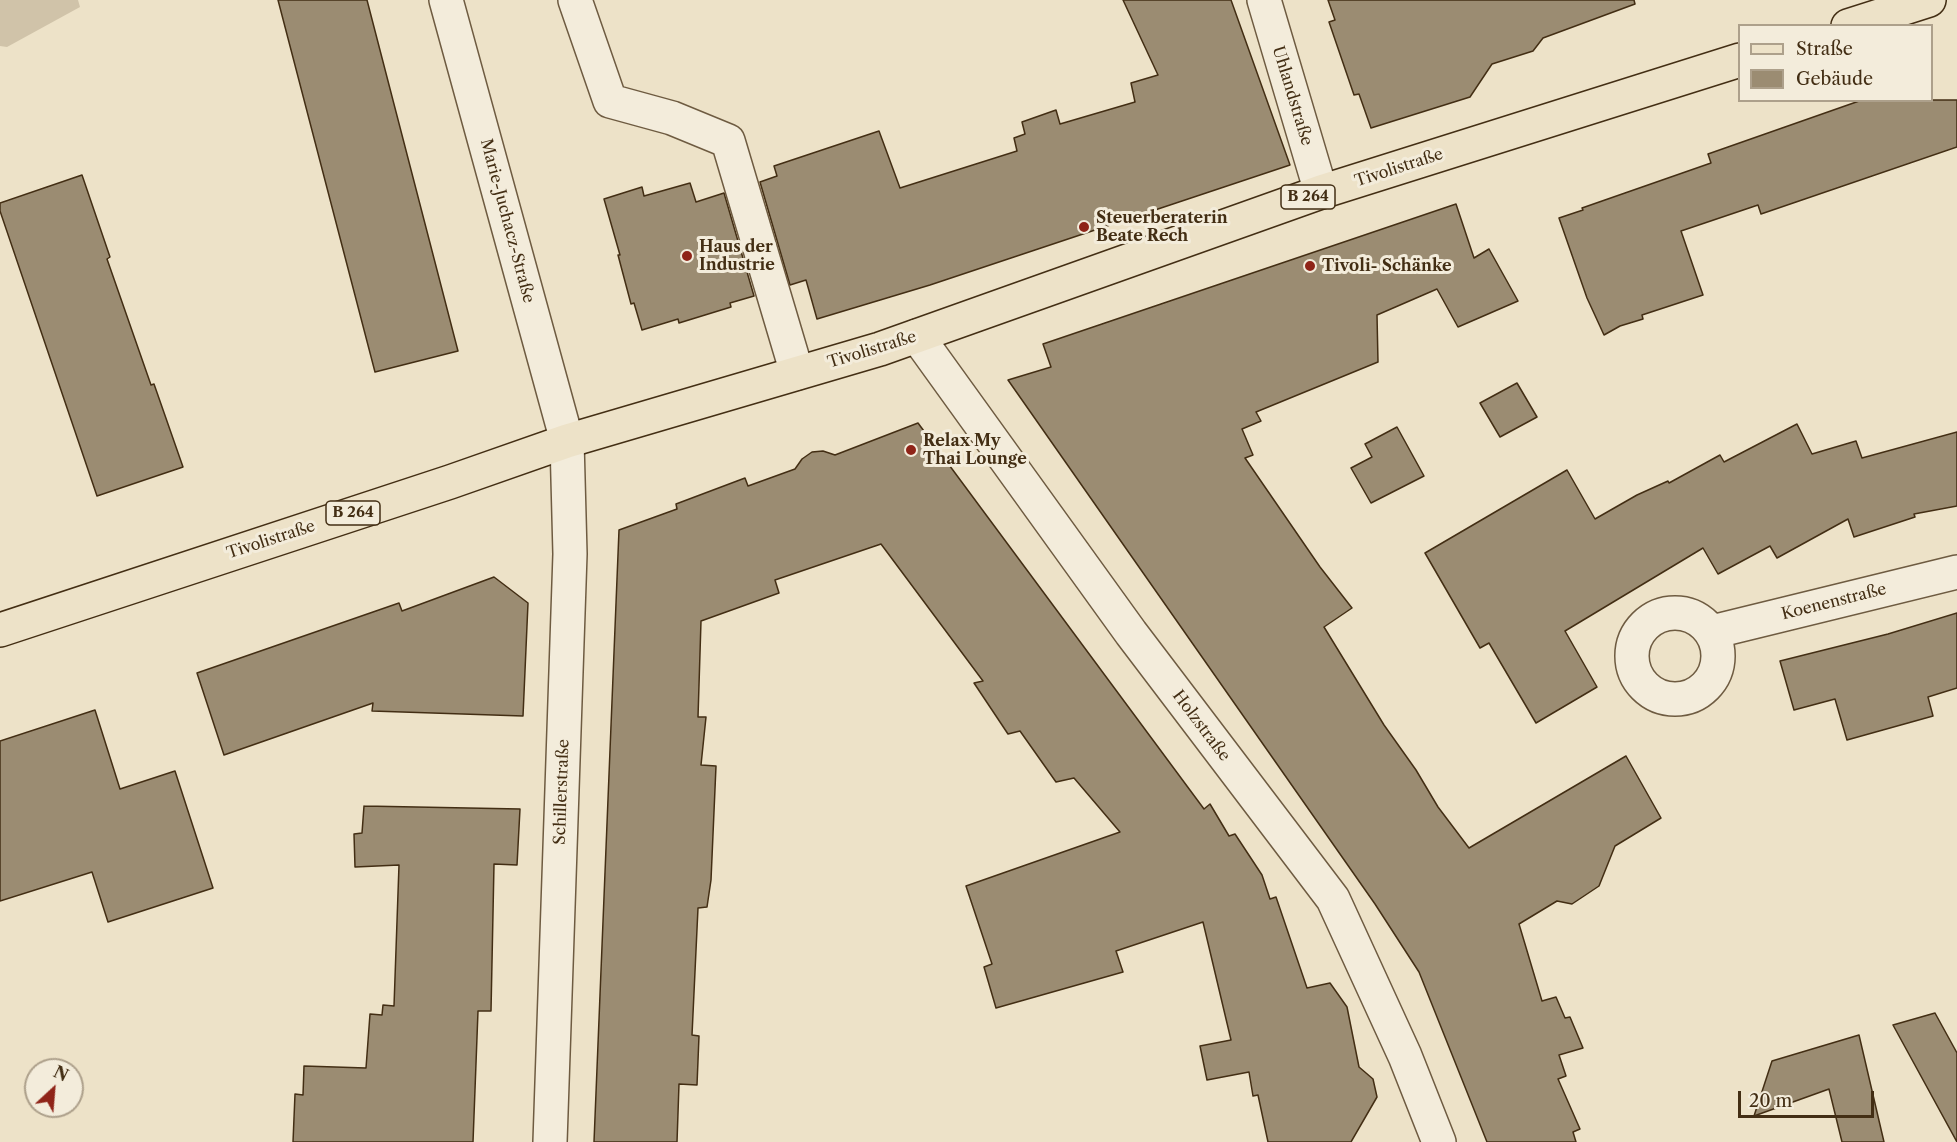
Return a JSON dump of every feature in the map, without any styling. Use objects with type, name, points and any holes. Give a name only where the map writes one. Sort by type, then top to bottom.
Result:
[{"type":"main road","points":[[1854,24],[1929,0]]},
{"type":"main road","name":"Tivolistraße","points":[[0,630],[450,482],[567,441],[917,336],[1321,192],[1738,61]]},
{"type":"street","name":"Marie-Juchacz-Straße","points":[[446,0],[567,441]]},
{"type":"street","points":[[575,0],[610,101],[672,118],[728,141],[798,373]]},
{"type":"street","name":"Uhlandstraße","points":[[1264,0],[1321,192]]},
{"type":"street","name":"Holzstraße","points":[[917,336],[1131,633],[1333,899],[1405,1056],[1439,1142]]},
{"type":"street","name":"Schillerstraße","points":[[550,1142],[570,554],[567,441]]},
{"type":"street","name":"Koenenstraße","points":[[1712,632],[1957,572]]},
{"type":"shaded area","points":[[0,0],[78,0],[80,7],[7,47],[0,46]]},
{"type":"building","points":[[278,0],[367,0],[458,351],[375,372]]},
{"type":"building","points":[[1123,0],[1231,0],[1290,165],[930,285],[817,319],[806,280],[790,285],[760,182],[777,176],[774,166],[879,131],[900,188],[1017,151],[1014,138],[1025,134],[1022,122],[1056,110],[1060,124],[1135,102],[1131,83],[1158,75]]},
{"type":"building","points":[[1328,0],[1634,0],[1635,4],[1543,38],[1533,51],[1492,64],[1470,97],[1371,128],[1359,94],[1354,95],[1329,22],[1335,20]]},
{"type":"building","points":[[1957,100],[1957,147],[1761,214],[1758,205],[1681,231],[1703,295],[1642,315],[1643,319],[1620,326],[1604,335],[1587,298],[1559,218],[1711,163],[1708,154],[1856,102]]},
{"type":"building","points":[[82,175],[110,257],[107,259],[151,385],[154,384],[183,467],[97,496],[0,211],[0,203]]},
{"type":"building","name":"Haus der Industrie","points":[[690,183],[696,202],[724,193],[754,296],[730,303],[731,307],[679,323],[678,319],[642,330],[634,303],[631,304],[604,199],[642,187],[644,196]]},
{"type":"building","points":[[1456,204],[1474,258],[1489,249],[1518,301],[1458,327],[1437,289],[1377,315],[1378,362],[1256,412],[1261,421],[1242,429],[1253,455],[1245,458],[1320,567],[1352,608],[1324,627],[1384,725],[1416,770],[1438,807],[1469,848],[1626,756],[1661,818],[1615,846],[1599,886],[1572,904],[1557,901],[1519,924],[1542,1001],[1556,997],[1565,1018],[1570,1017],[1583,1048],[1559,1055],[1566,1076],[1558,1079],[1580,1129],[1573,1132],[1576,1142],[1487,1142],[1419,972],[1375,904],[1008,380],[1051,367],[1043,344]]},
{"type":"building","points":[[1517,383],[1537,417],[1500,437],[1480,403]]},
{"type":"building","points":[[918,423],[1204,809],[1210,804],[1229,836],[1235,834],[1262,875],[1270,899],[1276,897],[1307,988],[1330,983],[1347,1007],[1359,1067],[1373,1079],[1377,1097],[1351,1142],[1268,1142],[1258,1095],[1253,1096],[1249,1072],[1207,1080],[1200,1046],[1231,1040],[1203,922],[1116,951],[1123,972],[996,1008],[984,967],[992,964],[966,886],[1120,832],[1074,778],[1056,782],[1020,731],[1008,734],[974,683],[983,681],[881,544],[775,580],[779,593],[701,621],[698,717],[706,717],[701,765],[716,766],[711,880],[707,907],[698,908],[692,1035],[699,1036],[697,1085],[679,1084],[677,1142],[594,1142],[619,530],[677,509],[676,504],[745,478],[748,486],[795,469],[802,459],[812,452],[823,451],[835,455]]},
{"type":"building","points":[[1797,424],[1812,454],[1856,441],[1862,458],[1957,432],[1957,506],[1914,514],[1915,517],[1854,537],[1848,519],[1777,558],[1770,546],[1718,574],[1703,548],[1565,631],[1597,687],[1536,723],[1489,643],[1480,648],[1425,553],[1567,470],[1595,519],[1637,495],[1668,481],[1669,483],[1720,455],[1724,462]]},
{"type":"building","points":[[1397,427],[1424,476],[1371,503],[1351,468],[1372,457],[1365,444]]},
{"type":"building","points":[[494,577],[528,603],[523,716],[372,711],[373,703],[224,755],[197,673],[399,603],[402,611]]},
{"type":"building","points":[[1957,613],[1957,688],[1928,697],[1933,716],[1847,740],[1835,699],[1794,710],[1780,661],[1888,634]]},
{"type":"building","points":[[95,710],[120,789],[175,771],[213,888],[108,922],[92,872],[0,901],[0,741]]},
{"type":"building","points":[[364,806],[520,809],[517,865],[494,864],[491,1011],[478,1011],[473,1142],[293,1142],[295,1094],[303,1095],[304,1066],[366,1068],[370,1014],[382,1015],[383,1005],[394,1006],[399,865],[355,867],[354,834],[362,833]]},
{"type":"building","points":[[1935,1013],[1957,1053],[1957,1142],[1893,1025]]},
{"type":"building","points":[[1859,1035],[1884,1142],[1842,1142],[1829,1089],[1754,1116],[1772,1061]]},
{"type":"place","name":"Steuerberaterin Beate Rech","points":[[1084,227]]},
{"type":"place","name":"Haus der Industrie","points":[[687,256]]},
{"type":"place","name":"Tivoli- Schänke","points":[[1310,266]]},
{"type":"place","name":"Relax My Thai Lounge","points":[[911,450]]}]
